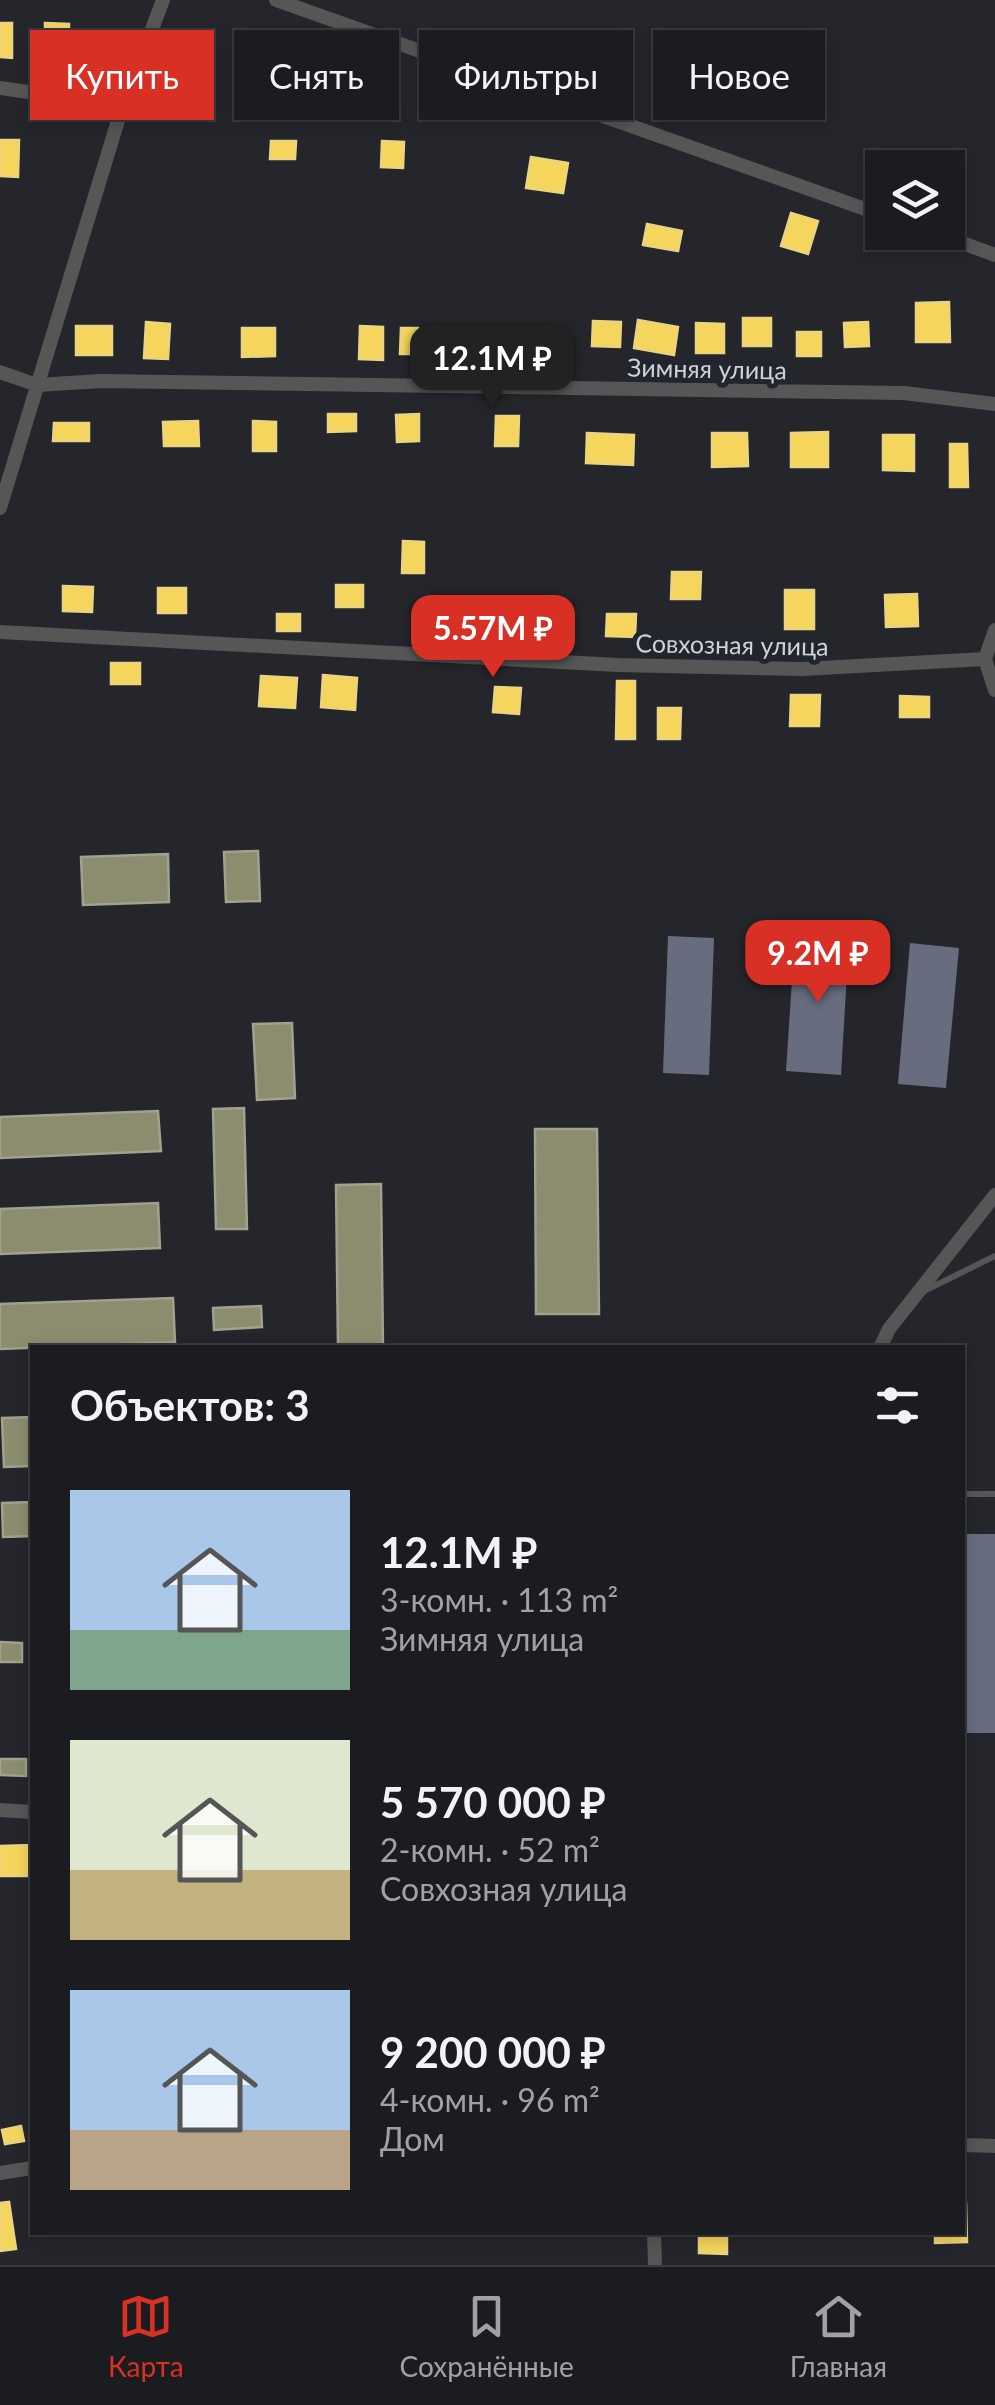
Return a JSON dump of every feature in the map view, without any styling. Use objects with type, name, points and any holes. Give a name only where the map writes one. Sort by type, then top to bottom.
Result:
[{"type":"street","points":[[152,30],[163,0]]},
{"type":"street","points":[[276,0],[865,209]]},
{"type":"street","points":[[0,88],[30,92]]},
{"type":"street","points":[[0,508],[118,120]]},
{"type":"street","points":[[965,244],[995,255]]},
{"type":"street","name":"Зимняя улица","points":[[0,372],[37,385],[101,381],[904,393],[995,404]]},
{"type":"street","points":[[995,630],[985,660],[995,690]]},
{"type":"street","name":"Совхозная улица","points":[[0,632],[618,665],[802,669],[985,660]]},
{"type":"street","points":[[881,1345],[889,1329],[995,1195]]},
{"type":"street","points":[[0,1810],[30,1812]]},
{"type":"street","points":[[965,2145],[995,2146]]},
{"type":"street","points":[[0,2173],[30,2168]]},
{"type":"street","points":[[654,2235],[655,2265]]},
{"type":"lane","points":[[918,1293],[995,1256]]},
{"type":"lane","points":[[965,1494],[995,1494]]},
{"type":"building: Жильё","points":[[0,23],[12,23],[12,58],[0,57]]},
{"type":"building: Жильё","points":[[45,23],[69,24],[69,30],[45,30]]},
{"type":"building: Жильё","points":[[0,140],[19,140],[18,177],[0,176]]},
{"type":"building: Жильё","points":[[271,141],[296,141],[295,159],[270,159]]},
{"type":"building: Жильё","points":[[382,141],[404,142],[403,168],[381,167]]},
{"type":"building: Жильё","points":[[531,157],[568,163],[563,193],[526,188]]},
{"type":"building: Жильё","points":[[791,213],[818,221],[808,254],[781,246]]},
{"type":"building: Жильё","points":[[647,224],[682,231],[678,251],[643,245]]},
{"type":"building: Жильё","points":[[949,302],[950,342],[916,342],[916,303]]},
{"type":"building: Жильё","points":[[743,318],[771,318],[771,346],[743,346]]},
{"type":"building: Жильё","points":[[638,320],[678,327],[674,355],[634,348]]},
{"type":"building: Жильё","points":[[593,321],[621,322],[620,347],[592,346]]},
{"type":"building: Жильё","points":[[146,322],[170,324],[168,359],[144,358]]},
{"type":"building: Жильё","points":[[868,322],[869,346],[845,347],[844,323]]},
{"type":"building: Жильё","points":[[696,323],[724,324],[724,353],[696,353]]},
{"type":"building: Жильё","points":[[76,326],[112,326],[112,355],[76,355]]},
{"type":"building: Жильё","points":[[360,326],[383,327],[383,360],[359,359]]},
{"type":"building: Жильё","points":[[242,328],[275,328],[275,356],[242,357]]},
{"type":"building: Жильё","points":[[401,328],[418,328],[418,354],[400,354]]},
{"type":"building: Жильё","points":[[502,332],[521,332],[522,356],[503,357]]},
{"type":"building: Жильё","points":[[797,332],[821,332],[821,356],[797,356]]},
{"type":"building: Жильё","points":[[328,414],[356,414],[356,431],[328,432]]},
{"type":"building: Жильё","points":[[419,414],[419,441],[397,442],[396,415]]},
{"type":"building: Жильё","points":[[496,416],[519,416],[518,446],[495,446]]},
{"type":"building: Жильё","points":[[198,421],[199,446],[164,446],[163,422]]},
{"type":"building: Жильё","points":[[253,421],[276,422],[276,451],[253,451]]},
{"type":"building: Жильё","points":[[54,423],[89,423],[89,441],[53,441]]},
{"type":"building: Жильё","points":[[828,432],[828,467],[791,467],[791,433]]},
{"type":"building: Жильё","points":[[587,433],[634,435],[633,465],[586,463]]},
{"type":"building: Жильё","points":[[712,433],[747,433],[748,466],[712,467]]},
{"type":"building: Жильё","points":[[883,435],[914,435],[914,471],[883,470]]},
{"type":"building: Жильё","points":[[950,444],[967,444],[968,487],[950,487]]},
{"type":"building: Жильё","points":[[403,541],[424,542],[424,573],[402,573]]},
{"type":"building: Жильё","points":[[672,572],[701,572],[700,599],[671,599]]},
{"type":"building: Жильё","points":[[336,585],[363,585],[363,607],[336,607]]},
{"type":"building: Жильё","points":[[63,586],[93,587],[92,612],[63,611]]},
{"type":"building: Жильё","points":[[158,588],[186,588],[186,613],[158,613]]},
{"type":"building: Жильё","points":[[785,590],[814,590],[814,629],[785,629]]},
{"type":"building: Жильё","points":[[917,594],[918,626],[886,627],[885,595]]},
{"type":"building: Жильё","points":[[277,614],[300,614],[300,631],[277,631]]},
{"type":"building: Жильё","points":[[607,614],[636,614],[635,637],[606,636]]},
{"type":"building: Жильё","points":[[111,663],[140,663],[140,684],[111,684]]},
{"type":"building: Жильё","points":[[323,675],[357,678],[355,710],[321,707]]},
{"type":"building: Жильё","points":[[261,676],[297,678],[295,708],[259,706]]},
{"type":"building: Жильё","points":[[617,681],[635,681],[635,739],[616,739]]},
{"type":"building: Жильё","points":[[495,687],[521,688],[519,714],[493,712]]},
{"type":"building: Жильё","points":[[791,695],[820,695],[819,726],[790,726]]},
{"type":"building: Жильё","points":[[900,696],[929,697],[929,717],[900,717]]},
{"type":"building: Жильё","points":[[658,708],[681,708],[680,739],[658,739]]},
{"type":"building: Жильё","points":[[30,1845],[30,1876],[0,1876],[0,1846]]},
{"type":"building: Жильё","points":[[21,2126],[24,2141],[5,2144],[2,2130]]},
{"type":"building: Жильё","points":[[9,2202],[16,2249],[0,2251],[0,2203]]},
{"type":"building: Жильё","points":[[966,2203],[967,2242],[935,2243],[935,2235],[965,2235]]},
{"type":"building: Жильё","points":[[699,2235],[727,2235],[727,2254],[699,2253]]},
{"type":"building: Промзона","points":[[258,851],[260,901],[226,902],[224,852]]},
{"type":"building: Промзона","points":[[168,854],[169,902],[83,905],[81,857]]},
{"type":"building: Промзона","points":[[292,1023],[295,1098],[257,1100],[253,1024]]},
{"type":"building: Промзона","points":[[244,1108],[247,1229],[216,1229],[213,1109]]},
{"type":"building: Промзона","points":[[158,1111],[161,1151],[0,1158],[0,1117]]},
{"type":"building: Промзона","points":[[535,1129],[597,1129],[599,1314],[536,1314]]},
{"type":"building: Промзона","points":[[381,1184],[383,1345],[338,1345],[336,1185]]},
{"type":"building: Промзона","points":[[158,1203],[160,1248],[0,1254],[0,1209]]},
{"type":"building: Промзона","points":[[173,1298],[175,1342],[0,1349],[0,1304]]},
{"type":"building: Промзона","points":[[261,1306],[262,1327],[214,1330],[213,1308]]},
{"type":"building: Промзона","points":[[30,1417],[30,1466],[4,1467],[2,1418]]},
{"type":"building: Промзона","points":[[30,1502],[30,1536],[3,1537],[2,1503]]},
{"type":"building: Промзона","points":[[0,1642],[22,1643],[22,1662],[0,1662]]},
{"type":"building: Промзона","points":[[0,1759],[26,1759],[26,1776],[0,1775]]},
{"type":"building: Прочее","points":[[795,935],[849,938],[841,1075],[786,1071]]},
{"type":"building: Прочее","points":[[668,936],[714,938],[709,1075],[663,1073]]},
{"type":"building: Прочее","points":[[910,943],[959,948],[946,1088],[898,1084]]},
{"type":"building: Прочее","points":[[965,1534],[995,1534],[995,1733],[965,1733]]}]
